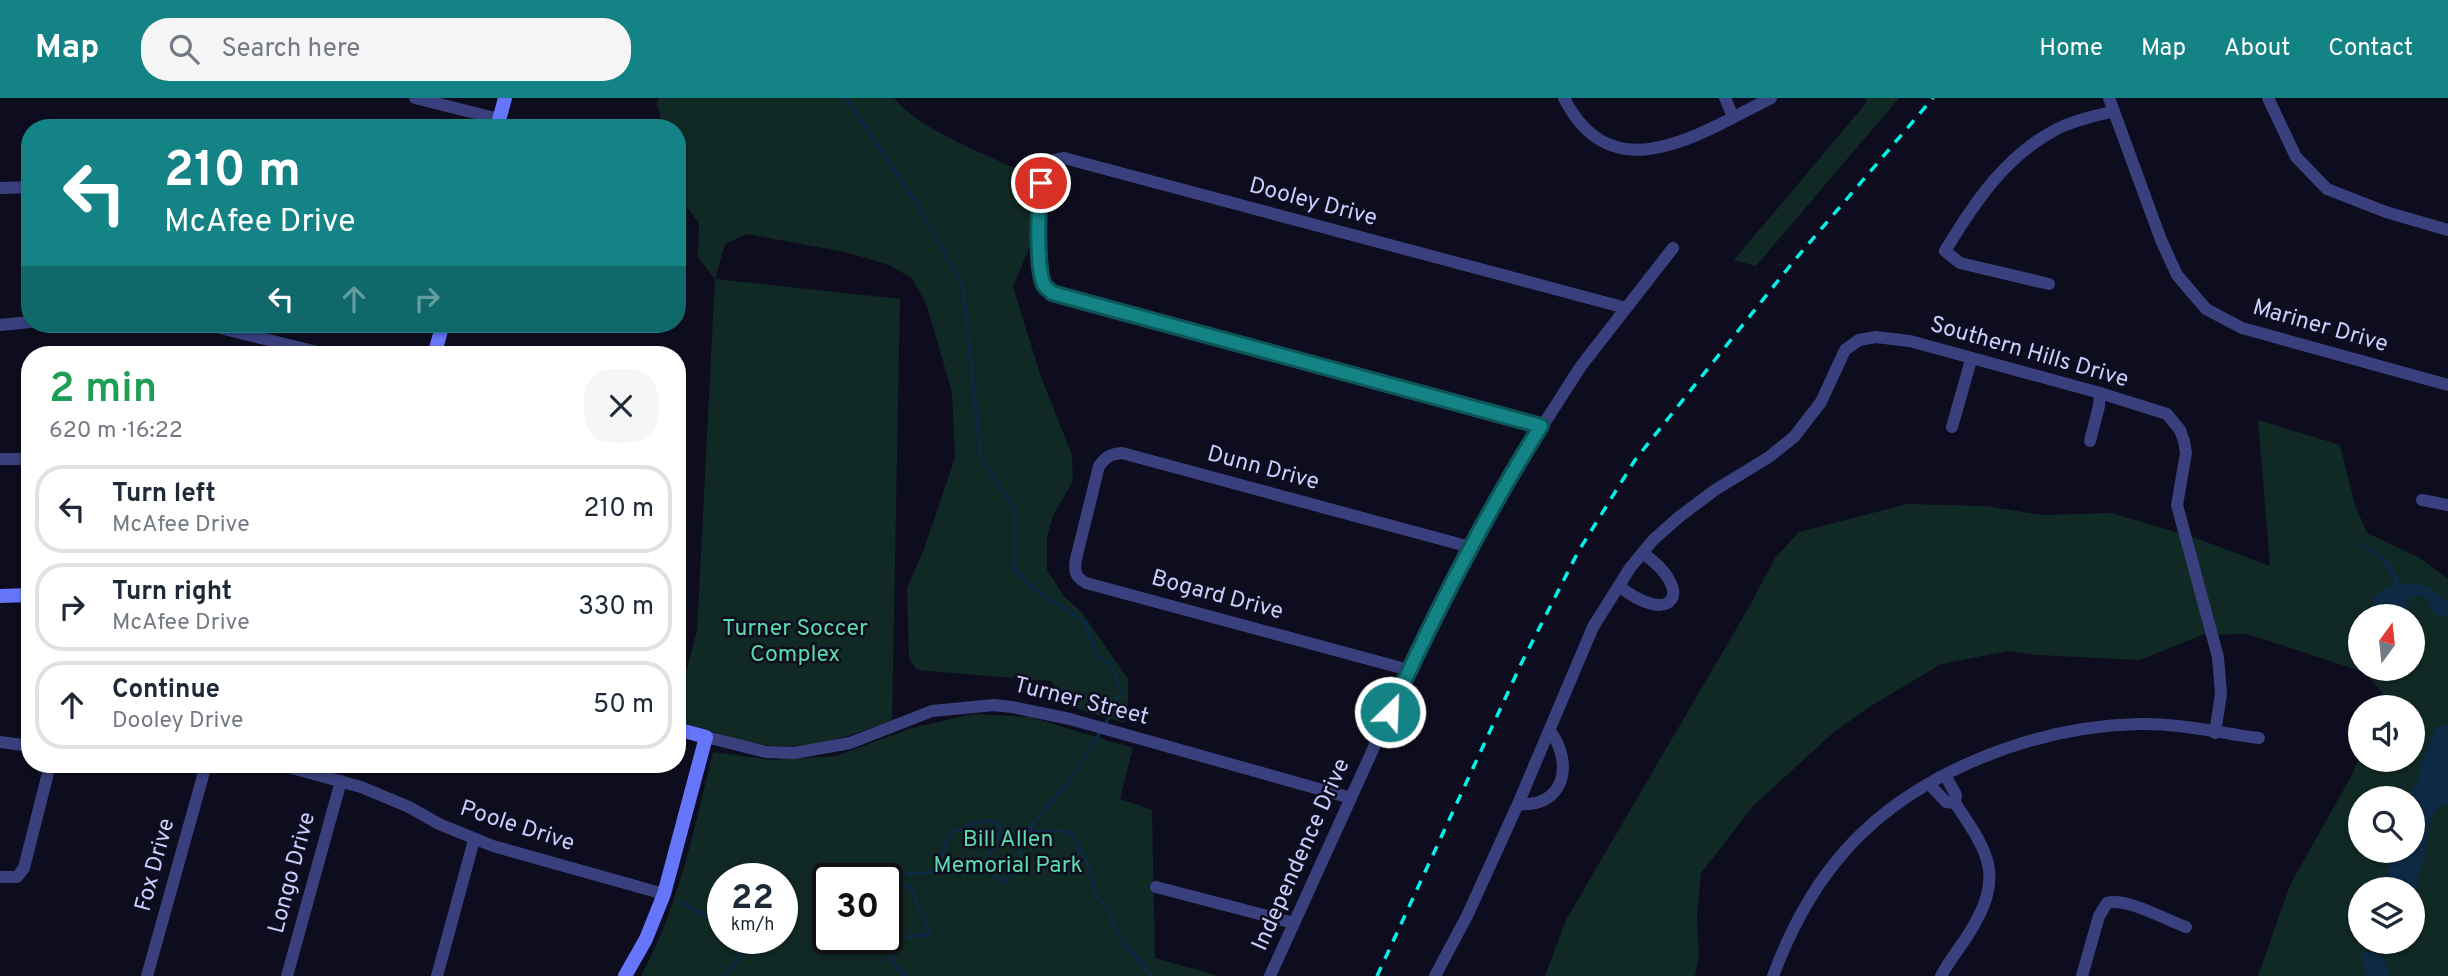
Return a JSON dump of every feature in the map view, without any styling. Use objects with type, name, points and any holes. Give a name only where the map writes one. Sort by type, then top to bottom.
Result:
[{"type":"street","points":[[415,98],[485,119]]},
{"type":"street","points":[[499,119],[505,98]]},
{"type":"street","points":[[1564,98],[1581,125],[1595,137],[1612,146],[1634,150],[1670,146],[1771,98]]},
{"type":"street","points":[[1725,98],[1733,117]]},
{"type":"street","points":[[2268,98],[2296,157],[2327,189],[2386,212],[2448,230]]},
{"type":"street","points":[[2049,284],[1960,263],[1945,251],[1974,203],[2020,152],[2059,128],[2112,104]]},
{"type":"street","name":"Mariner Drive","points":[[2112,104],[2161,240],[2177,275],[2206,309],[2242,328],[2448,385]]},
{"type":"street","name":"Dooley Drive","points":[[1541,426],[1052,293],[1044,285],[1037,207],[1046,167],[1054,160],[1064,158],[1626,308]]},
{"type":"street","points":[[0,188],[21,187]]},
{"type":"street","name":"Independence Drive","points":[[1270,976],[1409,670],[1503,486],[1581,366],[1673,248]]},
{"type":"street","points":[[0,325],[21,324]]},
{"type":"street","points":[[240,333],[293,346]]},
{"type":"street","name":"Southern Hills Drive","points":[[1434,976],[1468,916],[1593,627],[1630,568],[1653,541],[1679,517],[1715,490],[1769,457],[1794,437],[1821,402],[1845,350],[1859,340],[1892,337],[2167,414],[2180,430],[2184,441],[2186,453],[2177,505],[2218,657],[2221,694],[2215,733]]},
{"type":"street","points":[[1952,427],[1971,359]]},
{"type":"street","points":[[2090,441],[2099,406],[2099,393]]},
{"type":"street","name":"Dunn Drive","points":[[1087,515],[1100,466],[1112,453],[1122,453],[1470,547]]},
{"type":"street","points":[[0,459],[21,459]]},
{"type":"street","points":[[2422,500],[2448,505]]},
{"type":"street","name":"Bogard Drive","points":[[1087,515],[1074,570],[1079,579],[1086,583],[1409,670]]},
{"type":"street","points":[[1619,586],[1631,596],[1648,604],[1663,606],[1671,601],[1675,592],[1673,585],[1655,562],[1644,554]]},
{"type":"street","points":[[0,596],[21,595]]},
{"type":"street","name":"Turner Street","points":[[686,731],[766,752],[794,754],[850,743],[932,711],[995,705],[1070,719],[1351,797]]},
{"type":"street","points":[[1773,976],[1811,896],[1835,863],[1877,822],[1945,775],[1988,755],[2083,728],[2154,724],[2259,738]]},
{"type":"street","points":[[1518,804],[1541,803],[1552,794],[1560,782],[1564,768],[1563,754],[1550,731]]},
{"type":"street","points":[[625,976],[646,939],[664,894],[706,737]]},
{"type":"street","points":[[0,742],[21,745]]},
{"type":"street","points":[[0,877],[17,877],[24,868],[48,773]]},
{"type":"street","name":"Fox Drive","points":[[147,976],[204,773]]},
{"type":"street","name":"Poole Drive","points":[[311,773],[341,781],[409,807],[474,839],[664,894]]},
{"type":"street","points":[[1941,976],[1948,961],[1976,921],[1984,905],[1990,882],[1990,862],[1955,803],[1956,795],[1945,775]]},
{"type":"street","name":"Longo Drive","points":[[287,976],[341,781]]},
{"type":"street","points":[[1929,784],[1946,802],[1955,803]]},
{"type":"street","points":[[437,976],[474,839]]},
{"type":"street","points":[[1156,887],[1294,923]]},
{"type":"street","points":[[2082,976],[2099,916],[2107,903],[2129,903],[2186,927]]},
{"type":"green space","points":[[659,98],[894,98],[905,110],[937,131],[1027,174],[1030,246],[1013,287],[1041,377],[1072,455],[1073,481],[1053,516],[1047,537],[1047,570],[1064,596],[1083,614],[1128,679],[1128,705],[1124,723],[1068,706],[1051,681],[917,670],[909,659],[907,588],[924,549],[955,458],[952,392],[927,306],[912,278],[887,264],[845,252],[747,234],[725,244],[715,279],[698,257],[699,223],[686,206],[686,119],[661,119],[657,103]]},
{"type":"green space","points":[[1865,98],[1899,98],[1756,266],[1734,260],[1867,102]]},
{"type":"green space","name":"Turner Soccer Complex","points":[[715,279],[900,299],[892,720],[847,736],[798,746],[766,745],[686,724],[686,672],[697,631]]},
{"type":"green space","points":[[2258,420],[2340,445],[2355,505],[2367,533],[2420,558],[2448,579],[2448,976],[2258,976],[2290,885],[2353,772],[2425,772],[2425,695],[2382,695],[2372,681],[2426,681],[2426,604],[2348,604],[2348,667],[2247,634],[2202,635],[2140,660],[2008,651],[1941,664],[1869,707],[1834,732],[1754,805],[1701,873],[1697,916],[1699,955],[1695,976],[1545,976],[1566,920],[1775,558],[1799,532],[1907,504],[1986,506],[2042,515],[2111,513],[2193,537],[2270,566]]},
{"type":"green space","name":"Bill Allen Memorial Park","points":[[973,714],[1030,717],[1133,748],[1120,799],[1152,810],[1155,958],[1219,976],[641,976],[666,922],[675,895],[713,752],[772,760],[836,756],[912,728]]},
{"type":"water","points":[[2352,539],[2381,556],[2393,568],[2401,584],[2428,587],[2448,602],[2448,618],[2435,615],[2424,595],[2413,596],[2408,604],[2373,604],[2374,597],[2394,583],[2382,562]]},
{"type":"water","points":[[2448,725],[2448,804],[2432,817],[2425,854],[2425,786],[2415,786],[2420,772],[2425,772],[2425,756],[2437,726]]},
{"type":"water","points":[[2389,863],[2422,863],[2418,877],[2388,877]]},
{"type":"water","points":[[2361,954],[2376,954],[2382,958],[2391,976],[2365,976]]},
{"type":"waterway","points":[[846,98],[917,204],[963,286],[981,458],[1015,510],[1014,568],[1031,587],[1085,622],[1098,657],[1111,663],[1121,691],[1105,725]]},
{"type":"waterway","points":[[905,976],[891,960],[895,945],[903,938],[930,934],[912,890],[902,882],[902,874],[932,872],[938,865],[953,829],[960,831],[977,822],[992,821],[997,822],[1001,830],[995,846],[983,863],[987,870],[1003,883],[1016,866],[1027,831],[1069,781],[1101,731]]},
{"type":"waterway","points":[[1027,831],[1066,831],[1074,837],[1088,864],[1096,895],[1106,907],[1120,938],[1152,976]]},
{"type":"waterway","points":[[679,901],[707,917]]},
{"type":"waterway","points":[[725,976],[741,954]]},
{"type":"railway","points":[[1377,976],[1521,664],[1578,552],[1635,460],[1793,262],[1933,98]]},
{"type":"route","points":[[1041,183],[1037,207],[1042,270],[1044,285],[1052,293],[1541,426],[1503,486],[1470,547],[1390,712]]}]
